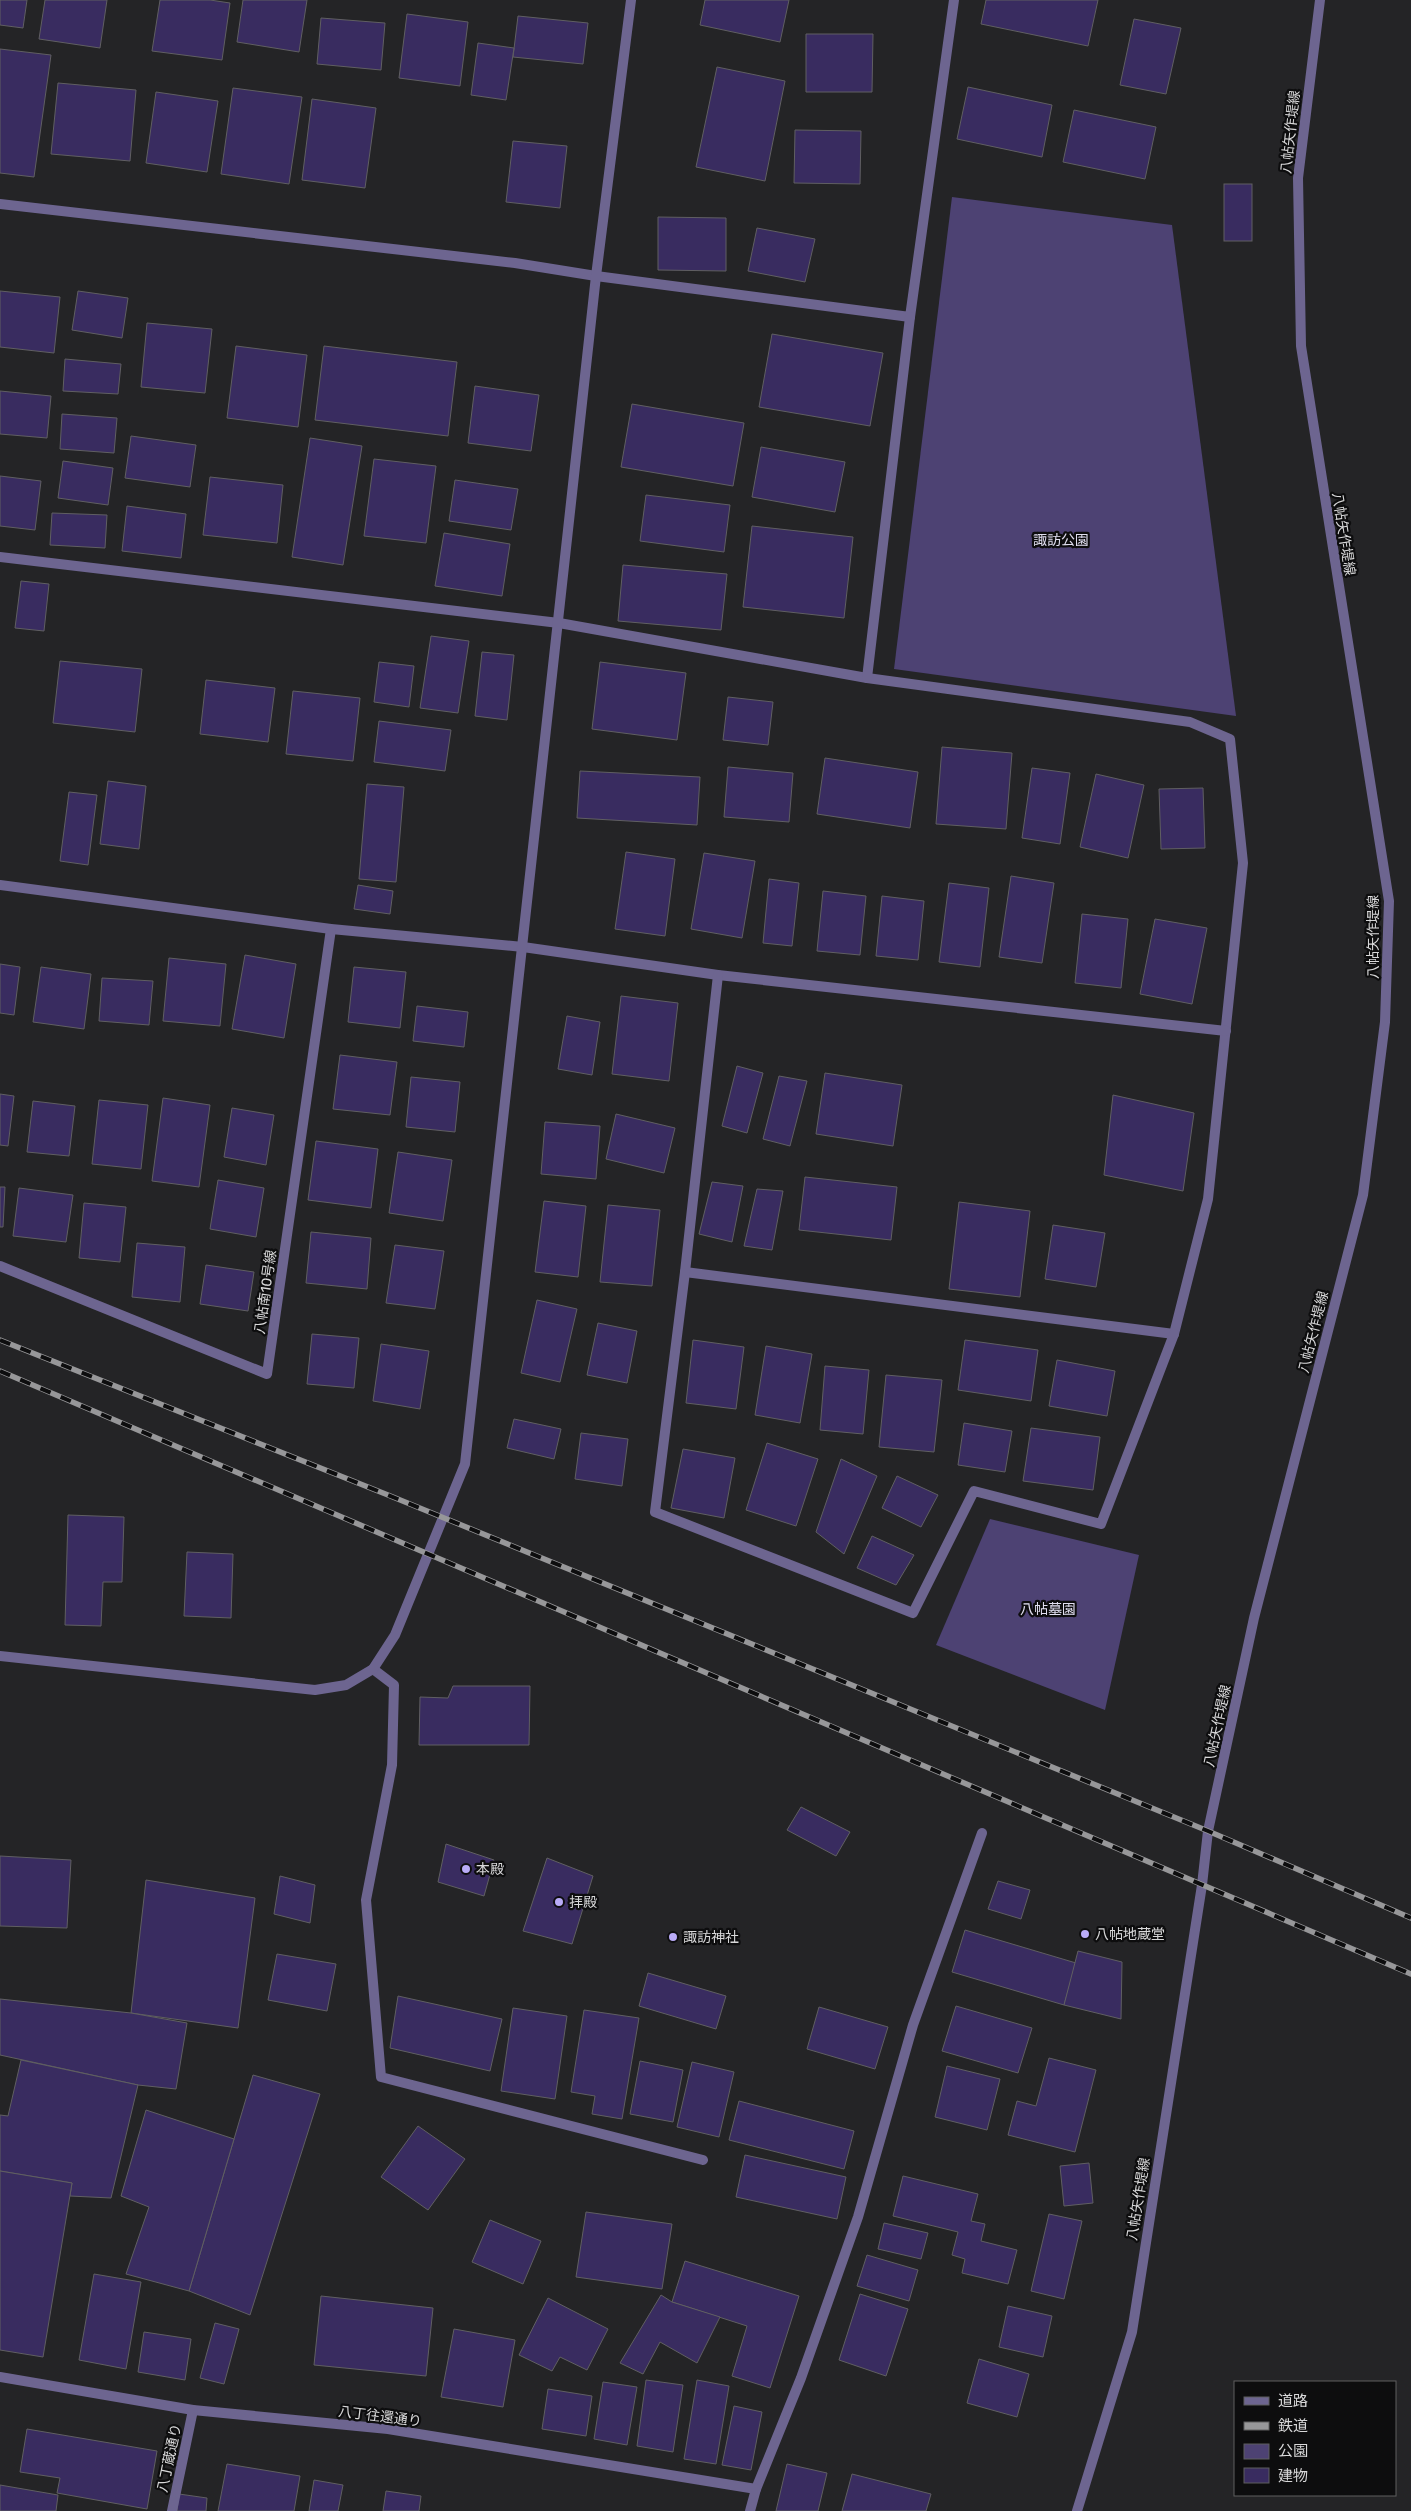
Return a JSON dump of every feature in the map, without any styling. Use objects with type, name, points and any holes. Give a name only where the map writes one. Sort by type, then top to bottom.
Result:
[{"type":"street","points":[[0,1656],[315,1690],[346,1685],[373,1669],[395,1635],[465,1464],[596,276],[630,0]]},
{"type":"street","points":[[867,678],[910,317],[954,0]]},
{"type":"street","name":"八帖矢作堤線","points":[[1077,2511],[1132,2332],[1202,1885],[1208,1831],[1254,1618],[1363,1195],[1385,1022],[1389,901],[1300,346],[1298,178],[1320,0]]},
{"type":"street","points":[[0,204],[505,262],[596,276],[910,317]]},
{"type":"street","points":[[0,557],[559,623],[867,678],[1190,722],[1230,739],[1243,863],[1208,1199],[1174,1334],[1101,1524],[974,1491],[913,1614],[655,1512],[685,1272],[718,975]]},
{"type":"street","points":[[0,885],[331,929],[522,947],[718,975],[1226,1031]]},
{"type":"street","name":"八帖南10号線","points":[[0,1266],[267,1374],[331,929]]},
{"type":"street","points":[[685,1272],[1174,1334]]},
{"type":"street","points":[[373,1669],[394,1685],[392,1765],[366,1900],[381,2077],[703,2160]]},
{"type":"street","points":[[750,2511],[756,2488],[801,2378],[858,2218],[914,2026],[982,1833]]},
{"type":"street","name":"八丁往還通り","points":[[0,2377],[193,2410],[388,2430],[756,2488]]},
{"type":"street","name":"八丁蔵通り","points":[[172,2511],[193,2410]]},
{"type":"green space","name":"諏訪公園","points":[[952,197],[1172,225],[1236,716],[894,669]]},
{"type":"green space","name":"八帖墓園","points":[[990,1519],[1139,1555],[1105,1710],[936,1645]]},
{"type":"building","points":[[0,0],[27,0],[23,28],[0,25]]},
{"type":"building","points":[[45,0],[107,0],[100,48],[39,39]]},
{"type":"building","points":[[160,0],[210,0],[230,3],[222,60],[152,51]]},
{"type":"building","points":[[243,0],[307,0],[299,52],[237,42]]},
{"type":"building","points":[[705,0],[789,0],[780,42],[700,25]]},
{"type":"building","points":[[986,0],[1098,0],[1088,46],[981,24]]},
{"type":"building","points":[[407,14],[468,22],[460,86],[399,78]]},
{"type":"building","points":[[518,16],[588,23],[583,64],[513,57]]},
{"type":"building","points":[[321,18],[385,23],[381,70],[317,64]]},
{"type":"building","points":[[1134,19],[1181,28],[1166,94],[1120,85]]},
{"type":"building","points":[[806,34],[873,34],[872,92],[806,92]]},
{"type":"building","points":[[478,43],[514,48],[506,100],[471,95]]},
{"type":"building","points":[[0,49],[51,55],[34,177],[0,173]]},
{"type":"building","points":[[717,67],[785,81],[765,181],[696,167]]},
{"type":"building","points":[[58,83],[136,90],[130,161],[51,154]]},
{"type":"building","points":[[968,87],[1052,105],[1042,157],[957,139]]},
{"type":"building","points":[[233,88],[302,97],[289,184],[221,174]]},
{"type":"building","points":[[156,92],[218,101],[207,172],[146,163]]},
{"type":"building","points":[[312,99],[376,108],[365,188],[302,180]]},
{"type":"building","points":[[1074,110],[1156,127],[1145,179],[1063,162]]},
{"type":"building","points":[[795,130],[861,131],[860,184],[794,183]]},
{"type":"building","points":[[513,141],[567,146],[560,208],[506,202]]},
{"type":"building","points":[[1224,184],[1252,184],[1252,241],[1224,241]]},
{"type":"building","points":[[658,217],[726,218],[726,271],[658,270]]},
{"type":"building","points":[[757,228],[815,239],[805,282],[748,271]]},
{"type":"building","points":[[0,291],[60,297],[54,353],[0,347]]},
{"type":"building","points":[[78,291],[128,298],[122,338],[72,330]]},
{"type":"building","points":[[147,323],[212,329],[205,393],[141,387]]},
{"type":"building","points":[[772,334],[883,353],[870,426],[759,407]]},
{"type":"building","points":[[236,346],[307,355],[298,427],[227,418]]},
{"type":"building","points":[[324,346],[457,362],[448,436],[315,420]]},
{"type":"building","points":[[65,359],[121,364],[118,394],[63,391]]},
{"type":"building","points":[[475,386],[539,395],[531,451],[468,443]]},
{"type":"building","points":[[0,391],[51,396],[47,438],[0,434]]},
{"type":"building","points":[[632,404],[744,423],[733,486],[621,467]]},
{"type":"building","points":[[62,414],[117,418],[114,453],[60,449]]},
{"type":"building","points":[[131,436],[196,445],[190,487],[125,478]]},
{"type":"building","points":[[310,438],[362,446],[343,565],[292,557]]},
{"type":"building","points":[[761,447],[845,462],[835,512],[752,497]]},
{"type":"building","points":[[374,459],[436,466],[426,543],[364,536]]},
{"type":"building","points":[[63,461],[113,468],[108,505],[58,498]]},
{"type":"building","points":[[0,476],[41,481],[35,530],[0,526]]},
{"type":"building","points":[[210,477],[283,485],[277,543],[203,535]]},
{"type":"building","points":[[455,480],[518,489],[511,530],[449,521]]},
{"type":"building","points":[[646,495],[730,505],[724,552],[640,541]]},
{"type":"building","points":[[127,506],[186,514],[181,558],[122,551]]},
{"type":"building","points":[[52,513],[107,515],[105,548],[50,545]]},
{"type":"building","points":[[752,526],[853,537],[844,618],[743,607]]},
{"type":"building","points":[[444,533],[510,544],[502,596],[435,586]]},
{"type":"building","points":[[623,565],[727,574],[721,630],[618,621]]},
{"type":"building","points":[[21,581],[49,584],[44,631],[15,628]]},
{"type":"building","points":[[431,636],[469,641],[458,713],[420,708]]},
{"type":"building","points":[[482,652],[514,655],[507,720],[475,716]]},
{"type":"building","points":[[60,661],[142,669],[135,732],[53,723]]},
{"type":"building","points":[[379,662],[414,666],[409,707],[374,702]]},
{"type":"building","points":[[600,662],[686,673],[677,740],[592,729]]},
{"type":"building","points":[[206,680],[275,688],[268,742],[200,734]]},
{"type":"building","points":[[293,691],[360,698],[353,761],[286,754]]},
{"type":"building","points":[[728,697],[773,702],[768,745],[723,740]]},
{"type":"building","points":[[379,721],[451,730],[445,771],[374,762]]},
{"type":"building","points":[[942,747],[1012,753],[1006,829],[936,824]]},
{"type":"building","points":[[825,758],[918,772],[910,828],[817,814]]},
{"type":"building","points":[[728,767],[793,773],[789,822],[724,817]]},
{"type":"building","points":[[1032,768],[1070,773],[1060,844],[1022,838]]},
{"type":"building","points":[[580,771],[700,777],[697,825],[577,818]]},
{"type":"building","points":[[1096,774],[1144,785],[1128,858],[1080,847]]},
{"type":"building","points":[[108,781],[146,786],[139,849],[100,844]]},
{"type":"building","points":[[367,784],[404,787],[396,882],[359,879]]},
{"type":"building","points":[[1203,788],[1205,848],[1161,849],[1159,789]]},
{"type":"building","points":[[69,792],[97,795],[88,865],[60,861]]},
{"type":"building","points":[[626,852],[675,859],[665,936],[615,929]]},
{"type":"building","points":[[704,853],[755,861],[742,938],[691,929]]},
{"type":"building","points":[[1011,876],[1054,883],[1042,963],[999,957]]},
{"type":"building","points":[[769,879],[799,883],[792,946],[763,943]]},
{"type":"building","points":[[949,883],[989,888],[980,967],[939,962]]},
{"type":"building","points":[[358,885],[393,891],[390,914],[354,909]]},
{"type":"building","points":[[823,891],[866,896],[860,955],[817,951]]},
{"type":"building","points":[[882,896],[924,901],[918,960],[876,956]]},
{"type":"building","points":[[1082,914],[1128,919],[1121,988],[1075,983]]},
{"type":"building","points":[[1155,919],[1207,928],[1192,1004],[1140,994]]},
{"type":"building","points":[[245,955],[296,964],[284,1038],[232,1029]]},
{"type":"building","points":[[169,958],[226,964],[220,1026],[163,1021]]},
{"type":"building","points":[[0,964],[20,967],[14,1015],[0,1013]]},
{"type":"building","points":[[41,967],[91,974],[84,1029],[33,1022]]},
{"type":"building","points":[[354,967],[406,972],[400,1028],[348,1022]]},
{"type":"building","points":[[102,978],[153,981],[149,1025],[99,1021]]},
{"type":"building","points":[[621,996],[678,1003],[669,1081],[612,1074]]},
{"type":"building","points":[[417,1006],[468,1012],[464,1047],[413,1041]]},
{"type":"building","points":[[567,1016],[600,1022],[592,1075],[558,1069]]},
{"type":"building","points":[[340,1055],[397,1062],[390,1115],[333,1109]]},
{"type":"building","points":[[737,1066],[763,1073],[747,1133],[722,1126]]},
{"type":"building","points":[[825,1073],[902,1085],[893,1146],[816,1134]]},
{"type":"building","points":[[779,1076],[807,1081],[790,1146],[763,1139]]},
{"type":"building","points":[[411,1077],[460,1082],[455,1132],[406,1127]]},
{"type":"building","points":[[0,1094],[14,1096],[8,1146],[0,1145]]},
{"type":"building","points":[[1113,1095],[1194,1113],[1183,1191],[1104,1175]]},
{"type":"building","points":[[163,1098],[210,1105],[199,1187],[152,1181]]},
{"type":"building","points":[[99,1100],[148,1105],[141,1169],[92,1164]]},
{"type":"building","points":[[33,1101],[75,1106],[69,1156],[27,1152]]},
{"type":"building","points":[[232,1108],[274,1115],[266,1165],[224,1157]]},
{"type":"building","points":[[616,1114],[675,1128],[664,1173],[606,1159]]},
{"type":"building","points":[[545,1122],[600,1126],[596,1179],[541,1174]]},
{"type":"building","points":[[316,1141],[378,1149],[371,1208],[308,1200]]},
{"type":"building","points":[[398,1152],[452,1160],[443,1221],[389,1213]]},
{"type":"building","points":[[805,1177],[897,1187],[891,1240],[799,1230]]},
{"type":"building","points":[[218,1180],[264,1188],[256,1237],[210,1229]]},
{"type":"building","points":[[712,1182],[743,1186],[732,1242],[699,1234]]},
{"type":"building","points":[[0,1187],[5,1187],[3,1227],[0,1227]]},
{"type":"building","points":[[19,1188],[73,1195],[66,1242],[13,1236]]},
{"type":"building","points":[[757,1189],[783,1191],[772,1250],[744,1246]]},
{"type":"building","points":[[544,1201],[586,1206],[578,1277],[535,1272]]},
{"type":"building","points":[[959,1202],[1030,1211],[1020,1297],[949,1289]]},
{"type":"building","points":[[84,1203],[126,1207],[120,1262],[79,1258]]},
{"type":"building","points":[[608,1205],[660,1210],[652,1286],[600,1282]]},
{"type":"building","points":[[1053,1225],[1105,1233],[1096,1287],[1045,1279]]},
{"type":"building","points":[[311,1232],[371,1238],[367,1289],[306,1283]]},
{"type":"building","points":[[137,1243],[185,1247],[180,1302],[132,1297]]},
{"type":"building","points":[[395,1245],[444,1251],[435,1309],[386,1303]]},
{"type":"building","points":[[206,1265],[254,1272],[248,1311],[200,1304]]},
{"type":"building","points":[[537,1300],[577,1309],[560,1382],[521,1373]]},
{"type":"building","points":[[598,1323],[637,1331],[627,1383],[587,1375]]},
{"type":"building","points":[[312,1334],[359,1338],[354,1388],[307,1384]]},
{"type":"building","points":[[693,1340],[744,1347],[736,1409],[686,1403]]},
{"type":"building","points":[[965,1340],[1038,1350],[1031,1401],[958,1390]]},
{"type":"building","points":[[381,1344],[429,1351],[420,1409],[373,1401]]},
{"type":"building","points":[[766,1346],[812,1354],[800,1423],[755,1415]]},
{"type":"building","points":[[1057,1360],[1115,1371],[1107,1416],[1049,1406]]},
{"type":"building","points":[[825,1366],[869,1370],[863,1434],[820,1430]]},
{"type":"building","points":[[886,1375],[942,1380],[934,1452],[879,1447]]},
{"type":"building","points":[[514,1419],[561,1429],[554,1459],[507,1448]]},
{"type":"building","points":[[964,1423],[1012,1431],[1005,1472],[958,1465]]},
{"type":"building","points":[[1031,1428],[1100,1437],[1093,1490],[1023,1481]]},
{"type":"building","points":[[581,1433],[628,1439],[622,1486],[575,1479]]},
{"type":"building","points":[[767,1443],[818,1459],[796,1526],[746,1510]]},
{"type":"building","points":[[683,1449],[735,1458],[724,1518],[671,1508]]},
{"type":"building","points":[[841,1459],[877,1476],[844,1554],[816,1532]]},
{"type":"building","points":[[897,1476],[938,1495],[921,1527],[882,1508]]},
{"type":"building","points":[[68,1515],[124,1517],[122,1582],[103,1582],[101,1626],[65,1625]]},
{"type":"building","points":[[872,1536],[914,1555],[896,1585],[857,1568]]},
{"type":"building","points":[[187,1552],[233,1554],[231,1618],[184,1616]]},
{"type":"building","points":[[453,1686],[530,1686],[529,1745],[419,1745],[420,1697],[448,1698]]},
{"type":"building","points":[[801,1807],[850,1832],[836,1856],[787,1830]]},
{"type":"building","name":"本殿","points":[[446,1844],[494,1860],[484,1896],[438,1882]]},
{"type":"building","points":[[0,1856],[71,1860],[67,1928],[0,1926]]},
{"type":"building","name":"拝殿","points":[[547,1858],[593,1876],[572,1944],[523,1931]]},
{"type":"building","points":[[280,1876],[315,1885],[310,1923],[274,1914]]},
{"type":"building","points":[[146,1880],[255,1898],[238,2028],[131,2013]]},
{"type":"building","points":[[998,1881],[1030,1890],[1021,1919],[988,1909]]},
{"type":"building","points":[[965,1930],[1076,1963],[1064,2005],[952,1972]]},
{"type":"building","points":[[1078,1951],[1122,1962],[1121,2019],[1064,2005]]},
{"type":"building","points":[[277,1954],[336,1964],[327,2011],[268,2000]]},
{"type":"building","points":[[648,1973],[726,1996],[716,2029],[639,2006]]},
{"type":"building","points":[[398,1996],[502,2019],[490,2071],[390,2048]]},
{"type":"building","points":[[0,1999],[131,2013],[187,2023],[176,2089],[138,2085],[0,2055]]},
{"type":"building","points":[[956,2006],[1032,2028],[1018,2073],[942,2051]]},
{"type":"building","points":[[819,2007],[888,2027],[875,2069],[807,2049]]},
{"type":"building","points":[[513,2008],[567,2016],[555,2099],[501,2091]]},
{"type":"building","points":[[584,2010],[639,2018],[622,2119],[592,2114],[595,2096],[571,2092]]},
{"type":"building","points":[[1049,2058],[1096,2070],[1075,2152],[1008,2135],[1017,2101],[1036,2106]]},
{"type":"building","points":[[21,2060],[138,2085],[111,2198],[70,2196],[72,2183],[0,2171],[0,2115],[8,2116]]},
{"type":"building","points":[[640,2061],[683,2070],[673,2122],[630,2114]]},
{"type":"building","points":[[692,2062],[734,2072],[719,2137],[677,2127]]},
{"type":"building","points":[[947,2066],[1000,2079],[987,2130],[935,2117]]},
{"type":"building","points":[[253,2075],[320,2094],[250,2315],[189,2291]]},
{"type":"building","points":[[739,2101],[854,2131],[844,2169],[729,2140]]},
{"type":"building","points":[[146,2110],[234,2139],[189,2291],[126,2274],[149,2207],[121,2196]]},
{"type":"building","points":[[418,2126],[465,2159],[428,2210],[381,2177]]},
{"type":"building","points":[[745,2155],[846,2177],[837,2219],[736,2197]]},
{"type":"building","points":[[1089,2163],[1093,2203],[1064,2206],[1060,2166]]},
{"type":"building","points":[[0,2171],[72,2183],[43,2357],[0,2350]]},
{"type":"building","points":[[903,2176],[978,2194],[971,2221],[985,2224],[981,2241],[1017,2250],[1008,2284],[962,2273],[965,2259],[952,2255],[958,2232],[893,2216]]},
{"type":"building","points":[[586,2212],[672,2224],[662,2289],[576,2277]]},
{"type":"building","points":[[1049,2214],[1082,2221],[1064,2299],[1031,2291]]},
{"type":"building","points":[[490,2220],[541,2241],[523,2284],[472,2262]]},
{"type":"building","points":[[884,2223],[928,2233],[921,2259],[878,2249]]},
{"type":"building","points":[[867,2255],[918,2270],[909,2301],[857,2286]]},
{"type":"building","points":[[685,2261],[799,2296],[770,2388],[732,2376],[747,2326],[672,2302]]},
{"type":"building","points":[[94,2274],[141,2282],[126,2369],[79,2360]]},
{"type":"building","points":[[860,2294],[908,2309],[886,2376],[839,2360]]},
{"type":"building","points":[[661,2295],[672,2302],[720,2317],[697,2363],[660,2342],[643,2374],[620,2363]]},
{"type":"building","points":[[321,2296],[433,2308],[426,2376],[314,2365]]},
{"type":"building","points":[[548,2298],[608,2329],[587,2370],[560,2357],[552,2371],[519,2355]]},
{"type":"building","points":[[1008,2306],[1052,2316],[1043,2357],[999,2347]]},
{"type":"building","points":[[215,2323],[239,2329],[224,2384],[200,2378]]},
{"type":"building","points":[[454,2329],[515,2340],[503,2407],[441,2397]]},
{"type":"building","points":[[144,2332],[191,2339],[185,2380],[138,2372]]},
{"type":"building","points":[[979,2359],[1029,2374],[1017,2417],[967,2403]]},
{"type":"building","points":[[646,2380],[683,2385],[673,2452],[637,2446]]},
{"type":"building","points":[[697,2380],[729,2386],[716,2464],[684,2459]]},
{"type":"building","points":[[603,2382],[637,2387],[627,2445],[594,2439]]},
{"type":"building","points":[[548,2389],[592,2396],[586,2436],[542,2429]]},
{"type":"building","points":[[734,2406],[762,2412],[751,2470],[722,2465]]},
{"type":"building","points":[[27,2429],[157,2451],[147,2509],[57,2493],[60,2478],[20,2472]]},
{"type":"building","points":[[227,2464],[300,2476],[294,2511],[218,2511]]},
{"type":"building","points":[[787,2464],[827,2473],[818,2511],[776,2511]]},
{"type":"building","points":[[852,2474],[931,2494],[926,2511],[842,2511]]},
{"type":"building","points":[[314,2480],[343,2485],[338,2511],[309,2511]]},
{"type":"building","points":[[0,2485],[58,2495],[56,2511],[0,2511]]},
{"type":"building","points":[[386,2491],[421,2496],[419,2511],[383,2511]]},
{"type":"building","points":[[179,2494],[207,2498],[206,2511],[177,2511]]},
{"type":"railway","points":[[0,1340],[388,1495],[1208,1831],[1411,1918]]},
{"type":"railway","points":[[0,1371],[1411,1974]]},
{"type":"place","name":"本殿","points":[[466,1869]]},
{"type":"place","name":"拝殿","points":[[559,1902]]},
{"type":"place","name":"八帖地蔵堂","points":[[1085,1934]]},
{"type":"place","name":"諏訪神社","points":[[673,1937]]}]
